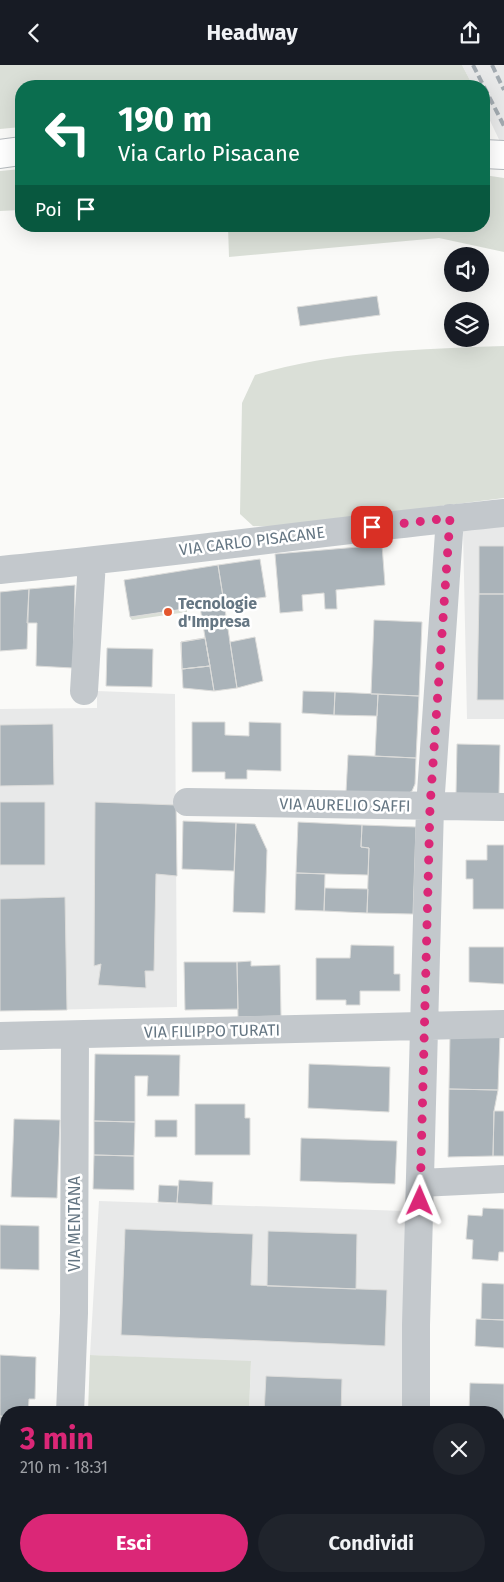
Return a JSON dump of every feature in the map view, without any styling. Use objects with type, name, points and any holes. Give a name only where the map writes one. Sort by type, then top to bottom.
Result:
[{"type":"main road","points":[[0,153],[15,152]]},
{"type":"main road","points":[[490,154],[504,155]]},
{"type":"street","name":"VIA CARLO PISACANE","points":[[0,569],[92,561],[504,513]]},
{"type":"street","points":[[416,1406],[430,807],[450,518]]},
{"type":"street","points":[[84,691],[92,561]]},
{"type":"street","name":"VIA AURELIO SAFFI","points":[[186,802],[504,807]]},
{"type":"street","name":"VIA FILIPPO TURATI","points":[[0,1036],[504,1024]]},
{"type":"street","name":"VIA MENTANA","points":[[70,1406],[74,1313],[75,1035]]},
{"type":"street","points":[[420,1183],[504,1179]]},
{"type":"shaded area","points":[[0,65],[462,65],[470,80],[15,80],[15,128],[0,129]]},
{"type":"shaded area","points":[[462,65],[504,65],[504,150],[490,121],[490,80],[470,80]]},
{"type":"shaded area","points":[[15,170],[15,210],[0,211],[0,171]]},
{"type":"shaded area","points":[[490,176],[504,178],[504,252],[489,249],[489,247],[439,238],[229,257],[228,232],[490,232]]},
{"type":"shaded area","points":[[504,346],[504,498],[274,527],[253,526],[240,514],[242,403],[255,375],[285,367],[347,356],[410,350]]},
{"type":"shaded area","points":[[504,525],[504,719],[467,719],[463,531],[471,528]]},
{"type":"shaded area","points":[[187,609],[187,612],[132,620],[130,617]]},
{"type":"shaded area","points":[[97,691],[175,694],[177,1007],[0,1011],[0,709],[97,708]]},
{"type":"shaded area","points":[[99,1201],[405,1211],[403,1406],[249,1406],[251,1362],[90,1355]]},
{"type":"shaded area","points":[[90,1355],[251,1361],[249,1406],[88,1406]]},
{"type":"building","points":[[377,296],[380,315],[300,326],[297,307]]},
{"type":"building","points":[[382,545],[385,585],[336,590],[337,609],[325,609],[324,593],[302,595],[303,611],[280,613],[275,554]]},
{"type":"building","points":[[479,546],[504,546],[504,594],[479,594]]},
{"type":"building","points":[[260,559],[266,597],[224,603],[218,565]]},
{"type":"building","points":[[218,565],[224,603],[130,617],[124,580]]},
{"type":"building","points":[[75,585],[73,668],[36,666],[37,623],[27,623],[29,589]]},
{"type":"building","points":[[29,589],[27,649],[0,651],[0,592]]},
{"type":"building","points":[[479,594],[504,594],[504,700],[477,700]]},
{"type":"building","points":[[224,603],[237,688],[214,691],[200,607]]},
{"type":"building","points":[[374,620],[422,622],[419,696],[371,694]]},
{"type":"building","points":[[255,637],[263,681],[237,688],[230,642]]},
{"type":"building","points":[[205,638],[210,666],[182,669],[181,642]]},
{"type":"building","points":[[205,638],[210,666],[182,669],[181,642]]},
{"type":"building","points":[[107,648],[153,649],[152,687],[106,686]]},
{"type":"building","points":[[210,666],[214,691],[183,688],[182,669]]},
{"type":"building","points":[[303,691],[335,692],[334,715],[302,713]]},
{"type":"building","points":[[335,692],[378,694],[377,716],[334,715]]},
{"type":"building","points":[[378,694],[419,696],[416,758],[375,756]]},
{"type":"building","points":[[192,722],[225,722],[225,735],[249,736],[249,722],[281,723],[281,771],[247,770],[247,779],[225,779],[225,772],[192,772]]},
{"type":"building","points":[[53,724],[54,785],[0,786],[0,725]]},
{"type":"building","points":[[457,744],[500,745],[499,794],[456,794]]},
{"type":"building","points":[[348,755],[416,758],[415,784],[412,791],[409,793],[346,792]]},
{"type":"building","points":[[0,802],[45,802],[45,865],[0,865]]},
{"type":"building","points":[[95,802],[176,805],[177,876],[156,874],[154,971],[145,971],[146,988],[98,985],[101,964],[94,966]]},
{"type":"building","points":[[183,821],[236,823],[234,871],[182,869]]},
{"type":"building","points":[[298,822],[362,825],[361,847],[369,848],[368,875],[296,873]]},
{"type":"building","points":[[236,823],[255,824],[267,850],[265,913],[233,912]]},
{"type":"building","points":[[362,825],[416,827],[413,914],[367,913],[369,848],[361,847]]},
{"type":"building","points":[[487,845],[504,845],[504,909],[473,909],[473,879],[466,879],[466,860],[487,860]]},
{"type":"building","points":[[296,873],[325,874],[324,911],[295,910]]},
{"type":"building","points":[[325,888],[368,889],[367,913],[324,911]]},
{"type":"building","points":[[65,897],[67,1010],[0,1011],[0,899]]},
{"type":"building","points":[[351,945],[394,946],[394,974],[400,974],[400,991],[360,991],[360,1005],[346,1005],[346,1000],[316,1000],[316,958],[350,958]]},
{"type":"building","points":[[469,947],[504,947],[504,984],[469,982]]},
{"type":"building","points":[[251,961],[251,966],[280,965],[281,1016],[238,1017],[237,962]]},
{"type":"building","points":[[184,962],[237,962],[238,1009],[185,1010]]},
{"type":"building","points":[[500,1034],[498,1090],[449,1089],[450,1035]]},
{"type":"building","points":[[95,1054],[180,1055],[179,1096],[147,1096],[148,1076],[135,1076],[135,1122],[94,1121]]},
{"type":"building","points":[[309,1064],[390,1067],[389,1112],[308,1108]]},
{"type":"building","points":[[449,1089],[498,1090],[494,1111],[493,1156],[448,1157]]},
{"type":"building","points":[[195,1104],[245,1104],[245,1118],[250,1118],[250,1155],[195,1155]]},
{"type":"building","points":[[494,1111],[504,1111],[504,1156],[493,1156]]},
{"type":"building","points":[[14,1119],[60,1120],[57,1198],[11,1197]]},
{"type":"building","points":[[155,1120],[177,1120],[177,1137],[155,1137]]},
{"type":"building","points":[[94,1121],[135,1122],[134,1156],[94,1155]]},
{"type":"building","points":[[301,1138],[397,1141],[395,1184],[300,1181]]},
{"type":"building","points":[[94,1155],[134,1156],[134,1190],[93,1189]]},
{"type":"building","points":[[179,1180],[213,1182],[212,1205],[177,1203]]},
{"type":"building","points":[[159,1185],[178,1186],[177,1203],[158,1202]]},
{"type":"building","points":[[483,1208],[504,1209],[504,1252],[499,1252],[498,1261],[472,1259],[473,1240],[466,1239],[468,1215],[482,1216]]},
{"type":"building","points":[[0,1225],[39,1226],[39,1270],[0,1269]]},
{"type":"building","points":[[125,1229],[253,1234],[251,1285],[387,1290],[385,1346],[121,1335]]},
{"type":"building","points":[[268,1231],[357,1234],[356,1289],[267,1286]]},
{"type":"building","points":[[482,1283],[504,1284],[504,1320],[481,1319]]},
{"type":"building","points":[[476,1319],[504,1320],[504,1348],[475,1346]]},
{"type":"building","points":[[0,1355],[36,1357],[35,1399],[29,1399],[28,1406],[0,1406]]},
{"type":"building","points":[[266,1376],[342,1379],[341,1406],[264,1406]]},
{"type":"building","points":[[470,1383],[504,1384],[504,1406],[469,1406]]},
{"type":"railway","points":[[473,65],[481,80]]},
{"type":"railway","points":[[492,65],[504,90]]},
{"type":"railway","points":[[490,98],[504,126]]},
{"type":"place","name":"Tecnologie d'Impresa","points":[[168,612]]},
{"type":"route","points":[[372,527],[450,518],[430,807],[420,1201]]}]
